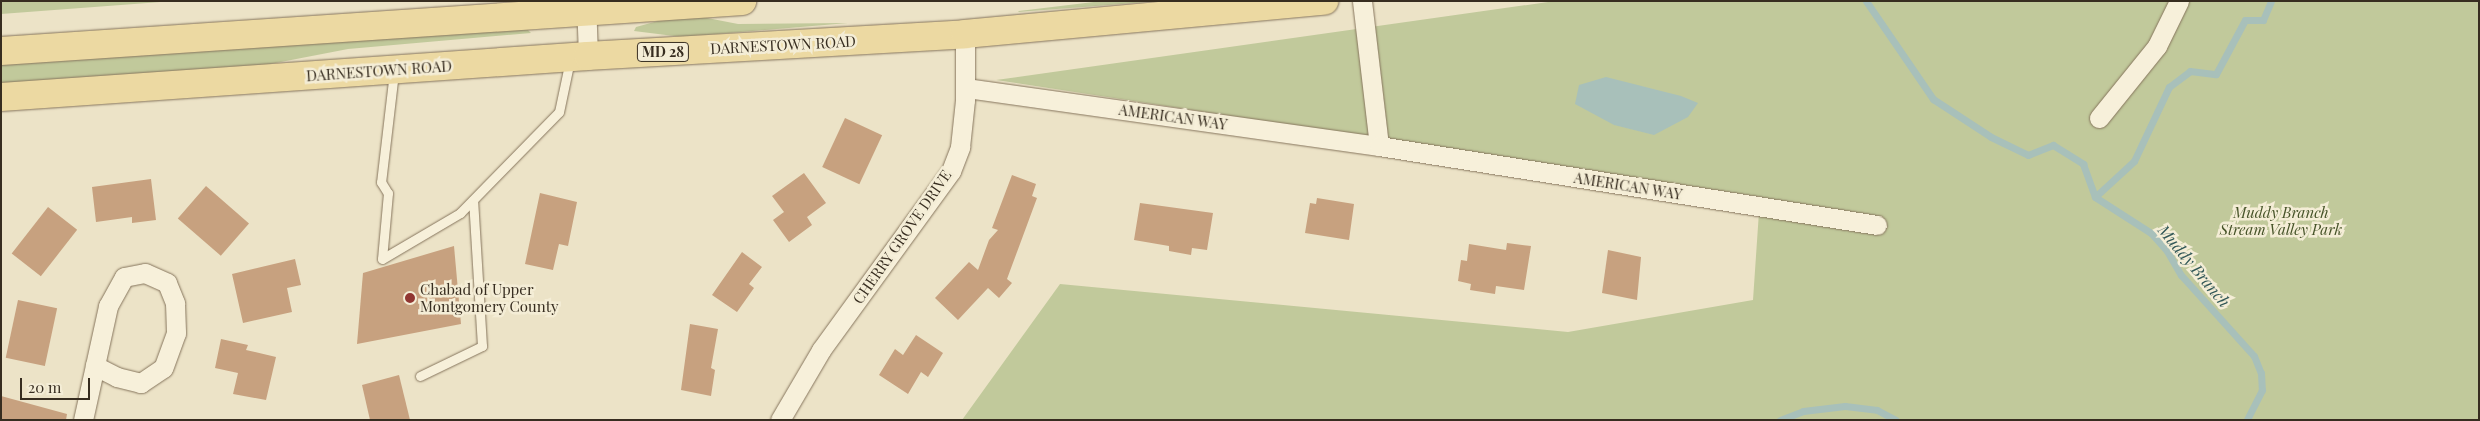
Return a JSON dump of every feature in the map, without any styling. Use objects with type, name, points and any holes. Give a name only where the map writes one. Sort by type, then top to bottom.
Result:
[{"type":"main road","points":[[1,51],[587,5],[742,1]]},
{"type":"main road","name":"DARNESTOWN ROAD","points":[[1,97],[579,57],[965,34],[1324,1]]},
{"type":"street","points":[[1362,1],[1379,146]]},
{"type":"street","points":[[2099,118],[2157,46],[2179,1]]},
{"type":"street","points":[[579,57],[587,5]]},
{"type":"street","name":"CHERRY GROVE DRIVE","points":[[780,420],[821,350],[951,172],[960,147],[966,88],[965,34]]},
{"type":"street","name":"AMERICAN WAY","points":[[966,88],[1379,146],[1877,225]]},
{"type":"street","points":[[83,420],[108,306],[124,277],[145,272],[167,284],[175,303],[176,332],[163,368],[141,383],[117,377],[95,366]]},
{"type":"lane","points":[[394,70],[381,182],[388,193],[382,259],[460,213],[559,112],[579,57]]},
{"type":"lane","points":[[420,376],[482,346],[473,200]]},
{"type":"green space","points":[[1,1],[174,1],[1,14]]},
{"type":"green space","points":[[1102,1],[1160,1],[1018,12],[1019,11]]},
{"type":"green space","name":"Muddy Branch Stream Valley Park","points":[[1555,1],[2479,1],[2479,420],[962,420],[1060,284],[1568,332],[1753,300],[1760,197],[996,80]]},
{"type":"green space","points":[[697,16],[738,24],[848,23],[682,37],[634,31],[636,27],[658,21]]},
{"type":"green space","points":[[528,30],[531,33],[348,49],[255,67],[1,85],[1,65]]},
{"type":"water","points":[[1606,77],[1681,96],[1698,103],[1688,117],[1654,135],[1614,125],[1575,104],[1579,85]]},
{"type":"building","points":[[845,118],[882,135],[859,184],[822,167]]},
{"type":"building","points":[[804,173],[826,203],[807,217],[812,225],[789,242],[773,220],[784,212],[772,196]]},
{"type":"building","points":[[1012,175],[1036,184],[1032,196],[1037,198],[1007,279],[1012,283],[999,298],[988,288],[958,320],[935,298],[969,262],[978,270],[989,240],[998,230],[992,228]]},
{"type":"building","points":[[151,179],[156,220],[132,223],[132,217],[96,222],[92,187]]},
{"type":"building","points":[[206,186],[249,223],[221,256],[178,218]]},
{"type":"building","points":[[540,193],[577,202],[568,246],[559,244],[553,270],[525,264]]},
{"type":"building","points":[[1317,198],[1354,204],[1349,240],[1305,233],[1310,203],[1316,204]]},
{"type":"building","points":[[1140,203],[1213,213],[1207,250],[1192,248],[1191,255],[1169,251],[1169,246],[1134,240]]},
{"type":"building","points":[[48,207],[77,230],[41,276],[12,253]]},
{"type":"building","points":[[1507,243],[1531,246],[1524,290],[1496,286],[1495,294],[1470,290],[1471,284],[1458,281],[1461,260],[1467,261],[1469,244],[1506,250]]},
{"type":"building","name":"Chabad of Upper Montgomery County","points":[[454,246],[461,324],[357,344],[363,273]]},
{"type":"building","points":[[1608,250],[1641,257],[1637,300],[1602,293]]},
{"type":"building","points":[[742,252],[762,267],[749,284],[754,288],[737,312],[712,295]]},
{"type":"building","points":[[295,259],[301,285],[287,288],[292,312],[243,323],[232,274]]},
{"type":"building","points":[[18,300],[57,308],[45,366],[6,358]]},
{"type":"building","points":[[690,324],[718,329],[711,368],[715,370],[711,396],[681,390]]},
{"type":"building","points":[[916,335],[943,353],[928,377],[921,372],[908,394],[879,375],[895,349],[903,355]]},
{"type":"building","points":[[221,339],[248,345],[246,350],[276,357],[266,400],[233,394],[238,373],[215,368]]},
{"type":"building","points":[[399,375],[410,420],[370,420],[362,385]]},
{"type":"building","points":[[1,396],[67,414],[66,420],[1,420]]},
{"type":"waterway","name":"Muddy Branch","points":[[1866,1],[1933,99],[1991,137],[2028,155],[2053,145],[2083,164],[2095,197],[2151,233],[2167,251],[2181,275],[2254,356],[2261,373],[2262,390],[2247,420]]},
{"type":"waterway","points":[[2095,197],[2134,161],[2169,87],[2190,71],[2216,74],[2245,20],[2263,20],[2271,1]]},
{"type":"waterway","name":"Muddy Branch","points":[[1780,420],[1803,411],[1845,406],[1877,410],[1896,420]]},
{"type":"place","name":"Chabad of Upper Montgomery County","points":[[410,298]]}]
